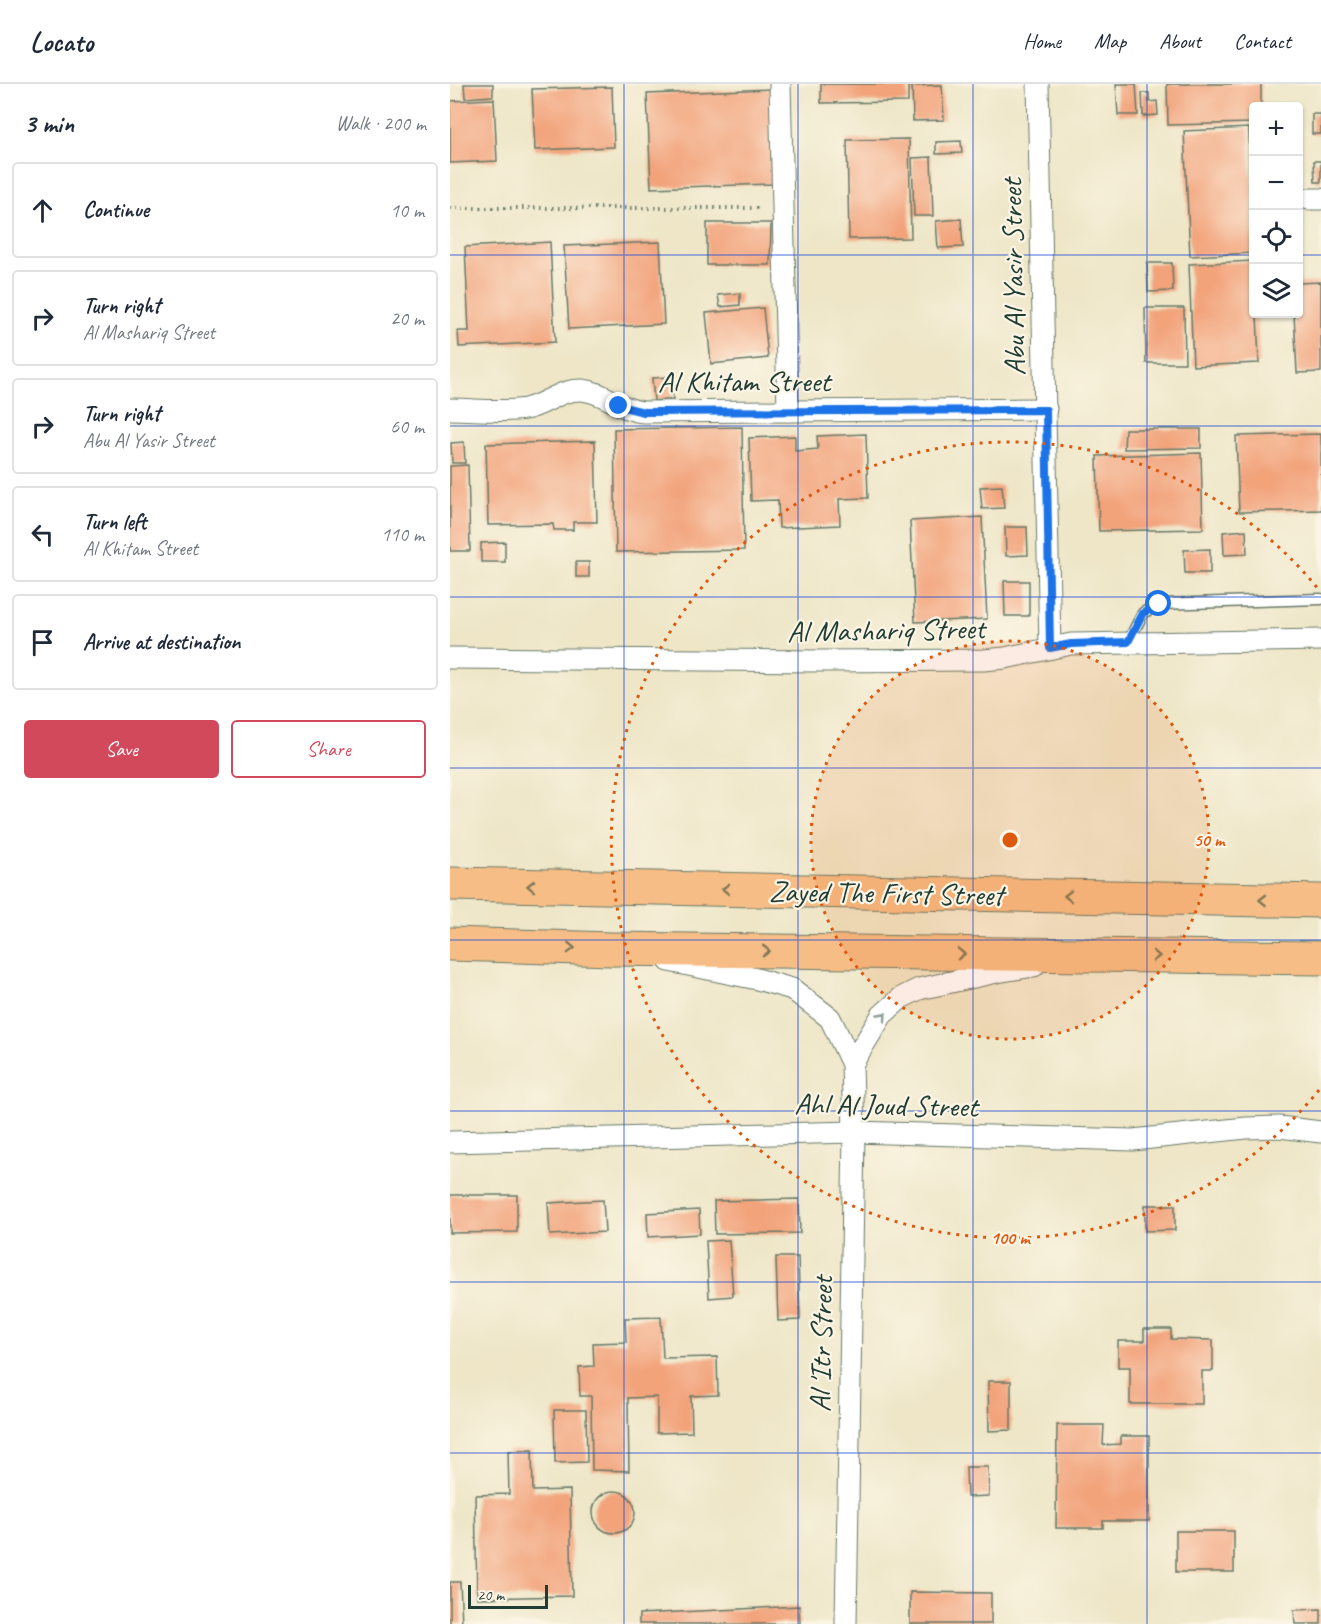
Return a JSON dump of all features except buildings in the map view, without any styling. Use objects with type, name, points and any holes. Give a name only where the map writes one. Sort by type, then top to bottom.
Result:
[{"type":"main road","name":"Zayed The First Street","points":[[450,884],[1321,901]]},
{"type":"main road","name":"Zayed The First Street","points":[[450,944],[611,949],[1321,958]]},
{"type":"street","points":[[780,84],[788,411]]},
{"type":"street","name":"Abu Al Yasir Street","points":[[1038,84],[1050,648]]},
{"type":"street","name":"Al Khitam Street","points":[[450,409],[525,409],[563,393],[585,390],[635,411],[1046,410]]},
{"type":"street","name":"Al Mashariq Street","points":[[450,658],[820,662],[984,660],[1071,644],[1321,640]]},
{"type":"street","name":"Al 'Itr Street","points":[[611,949],[792,989],[830,1018],[852,1064],[854,1132],[846,1624]]},
{"type":"street","points":[[852,1064],[882,1015],[901,998],[919,989],[997,972],[1104,956]]},
{"type":"street","name":"Ahl Al Joud Street","points":[[450,1142],[854,1132],[1133,1140],[1246,1128],[1279,1127],[1321,1131]]},
{"type":"lane","points":[[1128,642],[1143,613],[1159,604],[1321,599]]},
{"type":"path","points":[[450,208],[783,208]]},
{"type":"route","points":[[619,406],[644,412],[1046,410],[1050,648],[1071,644],[1128,642],[1143,613],[1159,604]]}]
